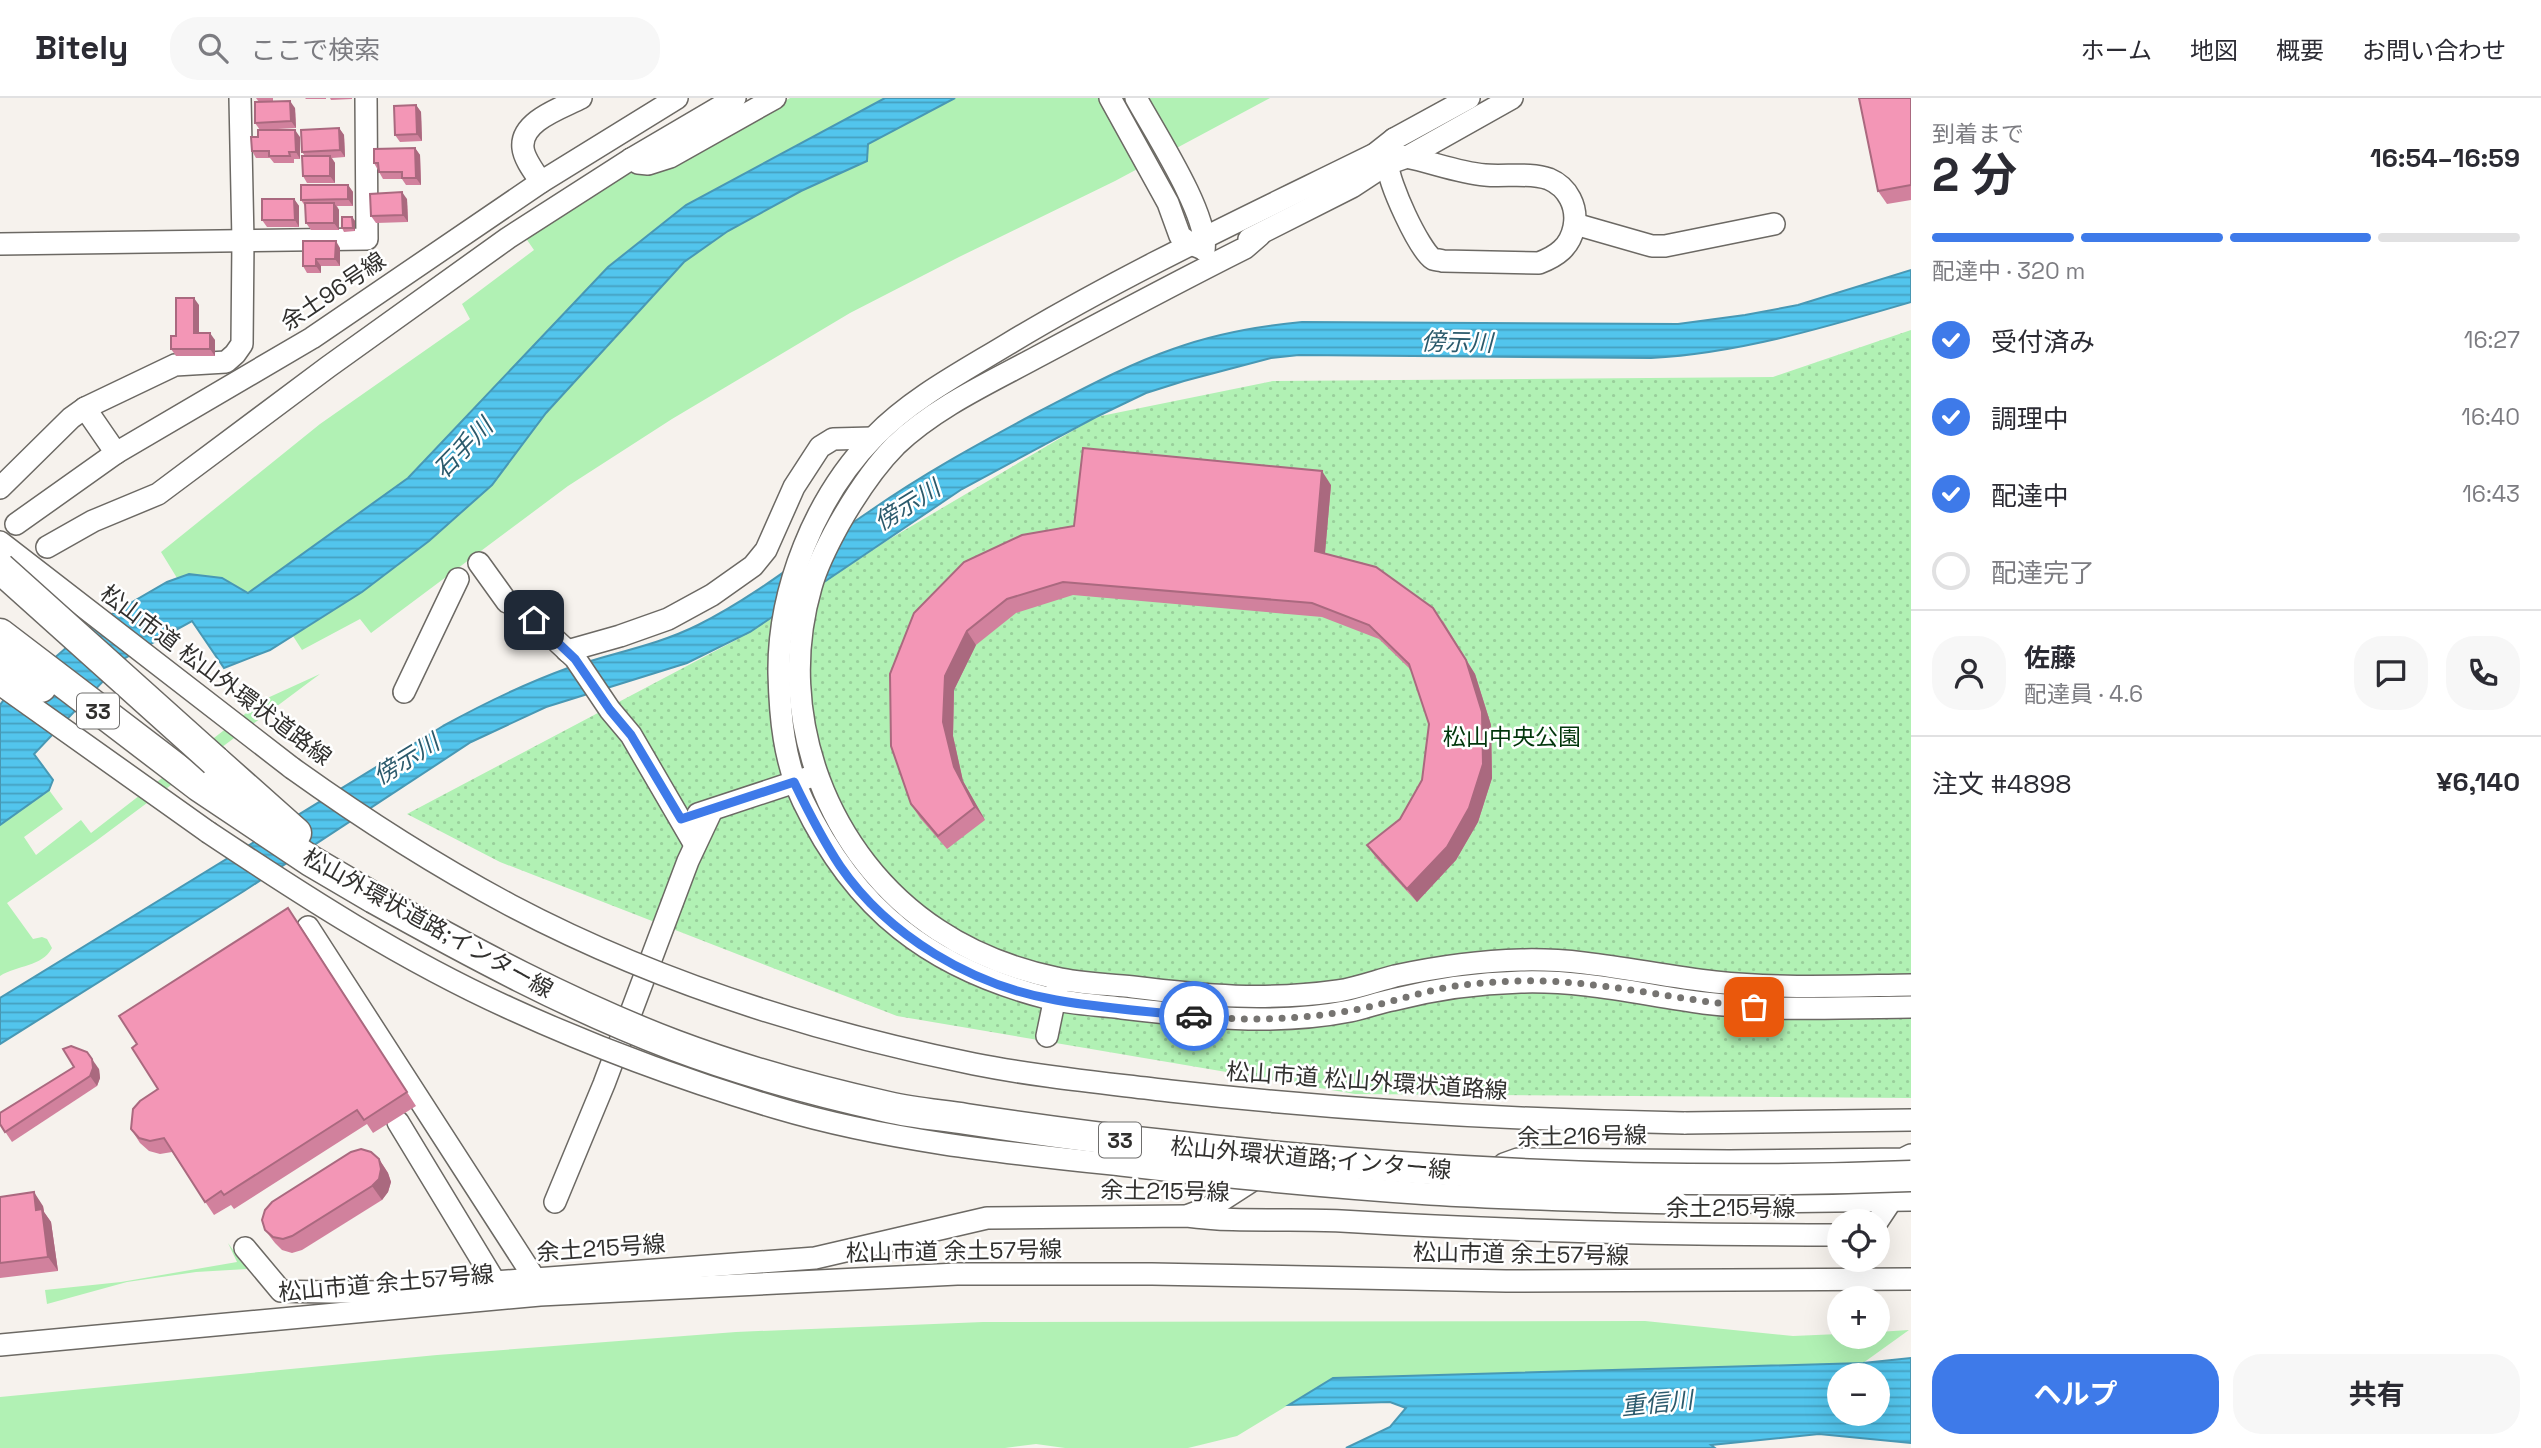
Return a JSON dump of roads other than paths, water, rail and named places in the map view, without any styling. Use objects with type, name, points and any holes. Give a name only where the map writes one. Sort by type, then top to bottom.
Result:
[{"type":"highway","name":"33","points":[[6,571],[280,820],[374,898]]},
{"type":"highway","name":"松山外環状道路;インター線","points":[[0,634],[198,786],[311,861],[374,898],[481,957],[552,992],[673,1044],[795,1083],[888,1107],[1049,1132],[1243,1154],[1437,1171],[1679,1178],[1842,1178],[1911,1175]]},
{"type":"highway","points":[[0,662],[198,786]]},
{"type":"street","points":[[0,488],[71,418],[85,408],[175,365],[226,362],[242,344],[240,98]]},
{"type":"street","points":[[0,244],[367,239],[366,98]]},
{"type":"street","points":[[541,182],[523,151],[523,136],[534,124],[581,98]]},
{"type":"street","name":"余土96号線","points":[[16,524],[116,453],[312,338],[541,182],[677,98]]},
{"type":"street","points":[[47,547],[93,521],[158,494],[328,367],[508,239],[631,159],[735,98]]},
{"type":"street","points":[[631,159],[648,164],[670,158],[775,98]]},
{"type":"street","points":[[1110,98],[1168,203],[1180,236],[1200,243],[1227,247],[1260,235],[1352,187],[1391,153],[1469,98]]},
{"type":"street","points":[[1136,98],[1198,214],[1200,243],[1192,274]]},
{"type":"street","points":[[1512,98],[1477,119],[1391,153],[1144,267],[1055,316],[913,403],[873,438],[835,486],[790,581],[779,654],[780,705],[794,782],[816,828],[842,869],[875,907],[899,929],[959,968],[996,984],[1055,1000],[1238,1020],[1287,1019],[1349,1011],[1461,985],[1572,982],[1707,1003],[1754,1007],[1911,1007]]},
{"type":"street","points":[[1465,172],[1457,149],[1460,136],[1477,119]]},
{"type":"street","points":[[1391,153],[1465,172],[1548,179],[1561,187],[1573,202],[1575,225],[1565,248],[1553,258],[1539,263],[1443,261],[1432,258],[1424,250],[1400,205],[1391,153]]},
{"type":"street","points":[[1352,187],[1370,184],[1380,187],[1400,205]]},
{"type":"street","points":[[1144,267],[1159,252],[1167,238],[1168,203]]},
{"type":"street","points":[[1198,214],[1215,222],[1239,221]]},
{"type":"street","points":[[1575,225],[1652,246],[1665,246],[1774,224]]},
{"type":"street","points":[[1260,235],[1245,248],[1192,274],[926,419],[895,447],[854,497],[826,548],[812,584],[801,646],[801,700],[805,738],[816,775],[836,818],[860,856],[914,912],[969,948],[1003,963],[1059,979],[1239,998],[1286,997],[1345,990],[1390,977],[1458,963],[1573,960],[1710,981],[1755,985],[1911,985]]},
{"type":"street","points":[[85,408],[116,453]]},
{"type":"street","points":[[571,655],[668,619],[712,595],[753,566],[766,550],[794,487],[820,447],[833,439],[873,438]]},
{"type":"street","name":"松山市道 松山外環状道路線","points":[[0,542],[292,768],[445,867],[510,905],[567,932],[646,967],[738,1001],[878,1041],[974,1064],[1058,1078],[1242,1099],[1559,1121],[1684,1123],[1911,1120]]},
{"type":"street","points":[[479,564],[507,603],[518,605],[571,655],[631,735],[695,845]]},
{"type":"street","points":[[404,692],[458,579]]},
{"type":"street","points":[[0,684],[208,832],[317,903],[400,952],[507,1007],[657,1069],[780,1109],[850,1126],[964,1146],[1238,1178],[1432,1194],[1678,1203],[1901,1201]]},
{"type":"street","points":[[681,819],[816,775]]},
{"type":"street","points":[[555,1202],[604,1084],[656,942],[712,810]]},
{"type":"street","points":[[308,927],[537,1287]]},
{"type":"street","points":[[1047,1036],[1059,979]]},
{"type":"street","points":[[398,1122],[497,1290]]},
{"type":"street","name":"余土216号線","points":[[1187,1216],[1213,1206],[1271,1170],[1471,1181],[1485,1176],[1498,1166],[1518,1159],[1903,1159],[1911,1154]]},
{"type":"street","name":"余土215号線","points":[[497,1290],[815,1258],[943,1226],[987,1218],[1187,1216],[1553,1232],[1827,1234]]},
{"type":"street","points":[[245,1248],[281,1291],[359,1293],[497,1290]]},
{"type":"street","points":[[1882,1279],[1911,1269]]},
{"type":"street","name":"松山市道 余土57号線","points":[[537,1287],[957,1274],[1506,1281],[1911,1279]]},
{"type":"street","name":"松山市道 余土57号線","points":[[0,1345],[497,1290]]},
{"type":"water","name":"石手川","points":[[885,98],[955,98],[868,144],[867,161],[801,191],[728,231],[684,262],[546,413],[492,485],[429,541],[362,592],[270,650],[224,668],[192,621],[125,658],[34,754],[53,780],[49,790],[0,825],[0,705],[16,684],[35,675],[91,626],[167,582],[189,574],[222,578],[248,593],[408,478],[608,267],[686,205]]},
{"type":"water","name":"傍示川","points":[[1911,270],[1911,302],[1815,329],[1717,351],[1651,358],[1299,355],[1271,358],[1146,393],[962,489],[750,632],[687,663],[546,707],[471,742],[244,891],[0,1044],[0,998],[443,726],[552,674],[666,638],[698,625],[786,571],[890,497],[951,460],[1085,388],[1155,356],[1220,335],[1302,322],[1678,324],[1798,305]]},
{"type":"water","name":"重信川","points":[[1911,1358],[1911,1443],[1819,1434],[1711,1445],[1715,1448],[1346,1448],[1390,1427],[1406,1408],[1390,1402],[1289,1405],[1333,1378],[1827,1364],[1827,1426],[1890,1426],[1890,1363],[1863,1363]]},
{"type":"park label","name":"松山中央公園","points":[[1512,737]]}]
